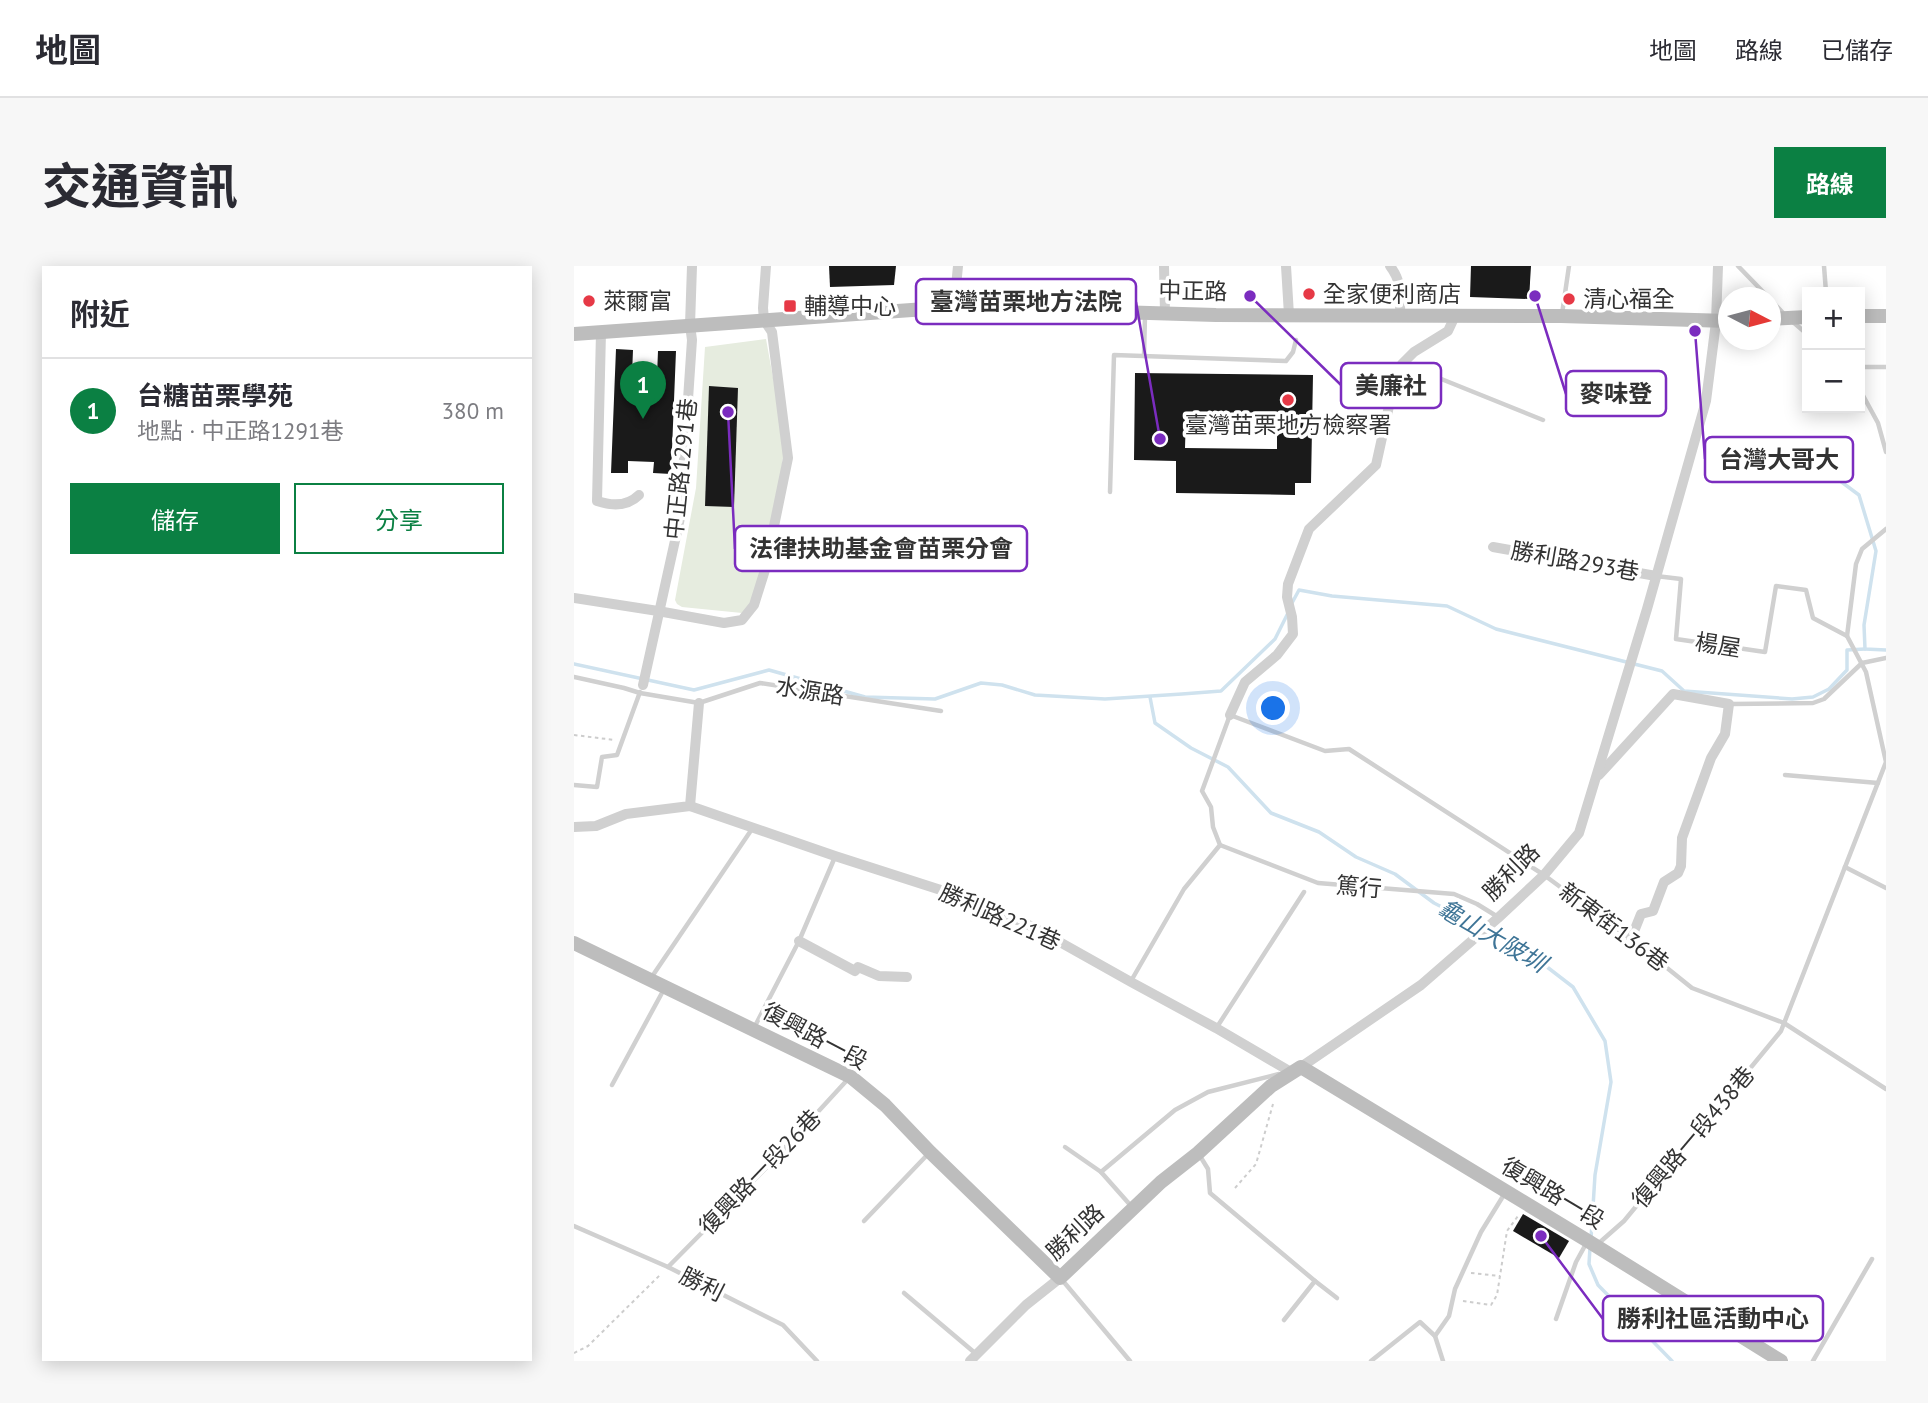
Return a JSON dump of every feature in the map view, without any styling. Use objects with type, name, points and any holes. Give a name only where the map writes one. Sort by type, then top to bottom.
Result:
[{"type":"street","name":"中正路1291巷","points":[[659,611],[680,518],[692,340],[692,266]]},
{"type":"street","points":[[574,598],[724,623],[742,620],[754,605],[765,570],[788,458],[772,332],[764,320],[766,266]]},
{"type":"street","points":[[954,307],[958,266]]},
{"type":"street","points":[[1164,266],[1165,313]]},
{"type":"street","points":[[1286,266],[1289,315]]},
{"type":"street","points":[[1390,266],[1397,275],[1400,287],[1400,316]]},
{"type":"street","name":"勝利路","points":[[1718,266],[1720,287]]},
{"type":"street","name":"中正路","points":[[574,334],[954,307],[1145,313],[1561,316],[1718,321]]},
{"type":"street","points":[[1230,715],[1245,682],[1277,654],[1293,634],[1288,584],[1309,529],[1376,465],[1393,388],[1402,363],[1414,352],[1448,331],[1455,316]]},
{"type":"street","points":[[1865,316],[1886,316]]},
{"type":"street","points":[[1781,318],[1802,317]]},
{"type":"street","points":[[601,332],[597,501],[611,505],[632,502],[639,495]]},
{"type":"street","name":"勝利路","points":[[973,1358],[1026,1305],[1060,1278],[1161,1182],[1198,1153],[1271,1086],[1421,985],[1544,875],[1579,833],[1706,401],[1718,341]]},
{"type":"street","name":"勝利路293巷","points":[[1493,547],[1656,576]]},
{"type":"street","points":[[641,689],[659,611]]},
{"type":"street","points":[[1596,779],[1673,694],[1729,704],[1725,734],[1711,758],[1682,838],[1681,866],[1678,873],[1664,882],[1653,911],[1641,914],[1631,939]]},
{"type":"street","points":[[574,827],[596,826],[626,814],[690,806],[699,703]]},
{"type":"street","name":"勝利路221巷","points":[[690,806],[975,901],[1033,926],[1296,1070]]},
{"type":"street","points":[[799,941],[855,971],[858,967],[879,976],[908,977]]},
{"type":"street","name":"復興路一段","points":[[574,943],[851,1077],[885,1105],[929,1152],[1060,1278]]},
{"type":"street","name":"復興路一段","points":[[1296,1070],[1506,1191],[1781,1361]]},
{"type":"lane","points":[[1561,316],[1569,266]]},
{"type":"lane","points":[[1738,266],[1759,287]]},
{"type":"lane","points":[[1824,266],[1826,287]]},
{"type":"lane","points":[[1781,310],[1802,330]]},
{"type":"lane","points":[[1144,356],[1145,313]]},
{"type":"lane","points":[[1110,492],[1114,355],[1286,361],[1291,357],[1296,340]]},
{"type":"lane","points":[[1402,363],[1542,420]]},
{"type":"lane","points":[[1865,367],[1886,367]]},
{"type":"lane","points":[[1865,399],[1878,423],[1886,452]]},
{"type":"lane","points":[[1847,636],[1856,564],[1862,549],[1885,530]]},
{"type":"lane","name":"楊屋","points":[[1656,576],[1681,579],[1676,639],[1765,652],[1776,586],[1806,590],[1813,618],[1847,636]]},
{"type":"lane","name":"復興路一段438巷","points":[[1592,1243],[1624,1221],[1782,1031],[1886,762],[1866,672],[1847,636]]},
{"type":"lane","points":[[1729,704],[1813,703],[1824,699],[1862,663],[1886,659]]},
{"type":"lane","name":"水源路","points":[[574,677],[699,703],[760,684],[941,711]]},
{"type":"lane","points":[[574,785],[597,787],[602,757],[617,755],[641,689]]},
{"type":"lane","points":[[1131,982],[1184,889],[1220,845],[1213,827],[1211,807],[1202,791],[1230,715]]},
{"type":"lane","name":"新東街136巷","points":[[1230,715],[1325,751],[1349,749],[1544,875],[1692,988],[1784,1023],[1886,1089]]},
{"type":"lane","points":[[1785,775],[1878,783]]},
{"type":"lane","points":[[650,979],[753,828]]},
{"type":"lane","name":"篤行","points":[[1220,845],[1318,883],[1454,894],[1477,904],[1498,918]]},
{"type":"lane","points":[[753,1030],[799,941],[835,856]]},
{"type":"lane","points":[[1845,867],[1886,888]]},
{"type":"lane","points":[[1216,1028],[1304,892]]},
{"type":"lane","points":[[612,1085],[666,986]]},
{"type":"lane","points":[[1101,1172],[1175,1110],[1208,1092],[1267,1075],[1296,1070]]},
{"type":"lane","name":"復興路一段26巷","points":[[668,1267],[851,1077]]},
{"type":"lane","points":[[1065,1147],[1101,1172],[1133,1208]]},
{"type":"lane","points":[[864,1221],[929,1152]]},
{"type":"lane","points":[[1198,1153],[1208,1169],[1210,1193],[1337,1298]]},
{"type":"lane","points":[[1435,1336],[1449,1315],[1452,1299],[1481,1233],[1506,1191]]},
{"type":"lane","name":"勝利","points":[[574,1226],[668,1267],[783,1325],[817,1361]]},
{"type":"lane","points":[[1556,1319],[1576,1262],[1592,1243]]},
{"type":"lane","points":[[1813,1361],[1872,1259]]},
{"type":"lane","points":[[1060,1278],[1130,1361]]},
{"type":"lane","points":[[1283,1320],[1315,1281]]},
{"type":"lane","points":[[904,1293],[973,1358]]},
{"type":"lane","points":[[1371,1361],[1420,1322],[1435,1336],[1443,1361]]},
{"type":"path","points":[[574,735],[622,741]]},
{"type":"path","points":[[1235,1188],[1256,1164],[1273,1104]]},
{"type":"path","points":[[1452,1299],[1491,1305],[1497,1295],[1507,1231],[1526,1203]]},
{"type":"path","points":[[574,1353],[588,1346],[668,1267]]},
{"type":"path","points":[[1463,1272],[1500,1276]]},
{"type":"shaded area","points":[[766,339],[785,444],[758,599],[742,613],[682,607],[675,600],[696,488],[705,347]]},
{"type":"building","points":[[829,266],[896,266],[894,285],[830,287]]},
{"type":"building","points":[[1471,266],[1531,266],[1529,299],[1470,297]]},
{"type":"building","points":[[616,349],[633,350],[632,375],[657,376],[658,351],[676,351],[671,474],[653,473],[654,462],[628,461],[628,473],[611,473]]},
{"type":"building","points":[[1135,373],[1313,375],[1311,483],[1295,483],[1295,495],[1176,493],[1176,461],[1134,460]],"holes":[[[1186,413],[1277,414],[1277,449],[1185,448]]]},
{"type":"building","points":[[709,386],[738,388],[734,507],[705,506]]},
{"type":"building","points":[[1523,1214],[1569,1241],[1559,1258],[1513,1231]]},
{"type":"waterway","points":[[1711,444],[1816,463],[1859,495],[1876,551],[1864,625],[1865,649],[1886,650]]},
{"type":"waterway","name":"龜山大陂圳","points":[[1292,603],[1299,590],[1332,596],[1447,606],[1496,629],[1662,671],[1684,691],[1792,699],[1813,697],[1829,689],[1847,670],[1847,650],[1865,649]]},
{"type":"waterway","name":"龜山大陂圳","points":[[574,664],[694,690],[769,670],[865,697],[935,699],[981,683],[1002,685],[1035,695],[1105,699],[1182,694],[1221,691],[1275,639],[1288,613]]},
{"type":"waterway","name":"龜山大陂圳","points":[[1150,697],[1155,723],[1191,748],[1228,767],[1271,813],[1319,832],[1356,857],[1395,874],[1434,903],[1525,950],[1573,987],[1605,1041],[1611,1082],[1595,1175],[1591,1239]]},
{"type":"waterway","name":"龜山大陂圳","points":[[1590,1247],[1589,1264],[1598,1285],[1672,1361]]},
{"type":"place","name":"全家便利商店","points":[[1309,294]]},
{"type":"place","name":"美廉社","points":[[1250,296]]},
{"type":"place","name":"麥味登","points":[[1535,296]]},
{"type":"place","name":"清心福全","points":[[1569,299]]},
{"type":"place","name":"萊爾富","points":[[589,301]]},
{"type":"place","name":"輔導中心","points":[[790,306]]},
{"type":"place","name":"台灣大哥大","points":[[1695,331]]},
{"type":"place","name":"臺灣苗栗地方檢察署","points":[[1288,400]]},
{"type":"place","name":"法律扶助基金會苗栗分會","points":[[728,412]]},
{"type":"place","name":"台糖苗栗學苑","points":[[643,419]]},
{"type":"place","name":"臺灣苗栗地方法院","points":[[1160,439]]},
{"type":"place","name":"勝利社區活動中心","points":[[1541,1236]]}]
